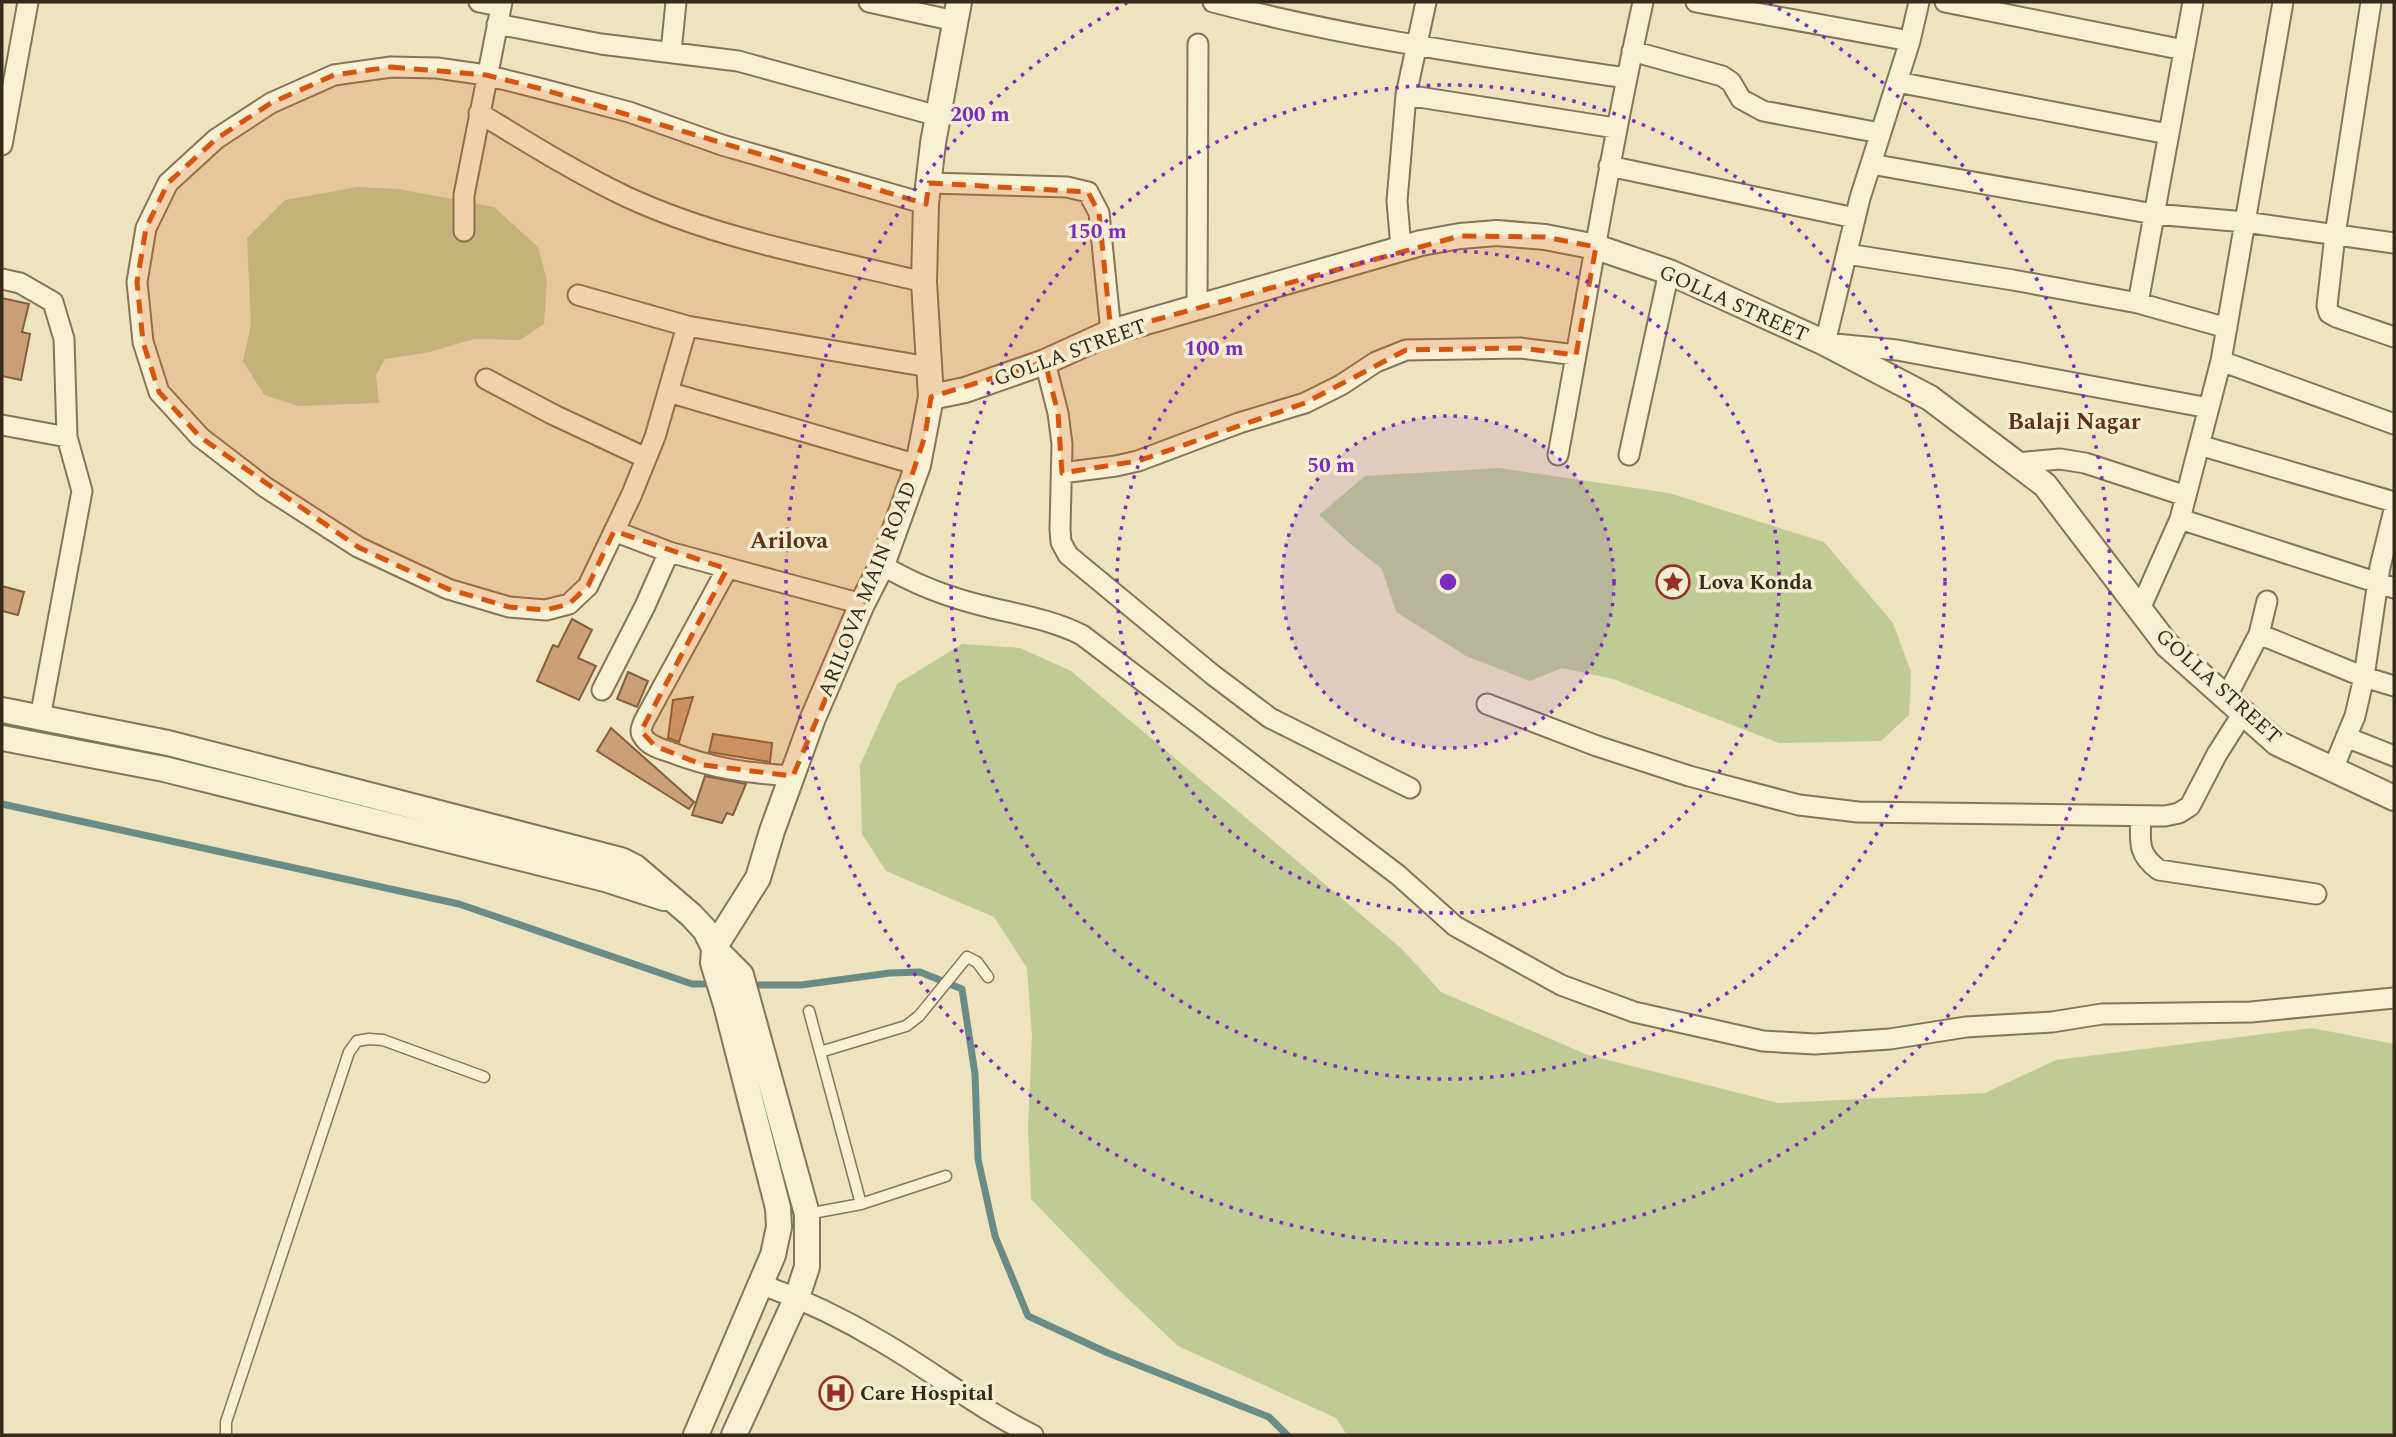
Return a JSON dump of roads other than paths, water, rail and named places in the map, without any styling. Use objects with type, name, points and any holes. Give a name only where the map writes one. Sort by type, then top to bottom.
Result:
[{"type":"street","points":[[2,145],[28,2]]},
{"type":"street","points":[[479,2],[601,44],[737,61],[938,116]]},
{"type":"street","points":[[671,52],[676,2]]},
{"type":"street","points":[[869,2],[957,11]]},
{"type":"street","points":[[1213,2],[1416,45],[1626,78]]},
{"type":"street","points":[[1401,248],[1398,201],[1406,94],[1426,2]]},
{"type":"street","points":[[1558,455],[1615,128],[1643,2]]},
{"type":"street","points":[[1696,2],[1910,41]]},
{"type":"street","points":[[1919,2],[1910,41],[1856,218],[1825,343],[1896,350],[2209,408]]},
{"type":"street","points":[[1945,2],[2184,50]]},
{"type":"street","points":[[2138,303],[2193,2]]},
{"type":"street","points":[[2140,609],[2180,519],[2221,361],[2283,2]]},
{"type":"street","points":[[2371,2],[2334,235],[2328,291],[2329,313],[2394,337]]},
{"type":"street","points":[[464,231],[464,195],[500,11]]},
{"type":"street","name":"ARILOVA MAIN ROAD","points":[[714,947],[758,877],[813,718],[862,604],[882,565],[918,465],[931,397],[924,282],[927,194],[957,11]]},
{"type":"street","points":[[1197,309],[1198,44]]},
{"type":"street","points":[[1632,51],[1722,76],[1731,82],[1741,99],[1763,111],[1880,133]]},
{"type":"street","points":[[687,326],[646,458],[587,586],[569,604],[547,610],[509,607],[448,589],[358,547],[265,487],[200,437],[159,392],[143,342],[137,282],[146,228],[168,183],[216,139],[271,103],[334,75],[391,67],[437,68],[486,75],[629,112],[722,145],[927,194],[1067,187],[1088,192],[1099,213],[1111,332]]},
{"type":"street","points":[[1896,82],[2168,134]]},
{"type":"street","points":[[1406,94],[1615,128]]},
{"type":"street","points":[[479,113],[627,197],[674,216],[740,237],[924,282]]},
{"type":"street","points":[[1871,164],[2154,214],[2245,222],[2394,243]]},
{"type":"street","points":[[1609,166],[1856,218]]},
{"type":"street","name":"GOLLA STREET","points":[[931,397],[965,390],[1045,362],[1111,332],[1401,248],[1460,236],[1497,233],[1545,237],[1596,247],[1669,272],[1825,343],[1930,398],[2045,485],[2167,645],[2277,743],[2394,797]]},
{"type":"street","points":[[1847,254],[2138,303],[2227,328]]},
{"type":"street","points":[[1629,455],[1669,272]]},
{"type":"street","points":[[2,279],[20,283],[53,302],[64,339],[67,436],[82,491],[40,718]]},
{"type":"street","points":[[578,295],[687,326],[929,367]]},
{"type":"street","points":[[1062,473],[1138,461],[1239,423],[1305,403],[1341,385],[1376,362],[1406,350],[1508,348],[1576,355]]},
{"type":"street","points":[[2221,361],[2394,424]]},
{"type":"street","points":[[1045,362],[1058,413],[1062,444],[1061,542],[1068,555],[1270,718],[1410,788]]},
{"type":"street","points":[[486,379],[554,415],[646,458]]},
{"type":"street","points":[[668,392],[918,465]]},
{"type":"street","points":[[2,425],[67,436]]},
{"type":"street","points":[[2199,445],[2394,502]]},
{"type":"street","points":[[2016,463],[2060,458],[2085,463],[2186,496]]},
{"type":"street","points":[[2333,769],[2355,716],[2386,584],[2394,510]]},
{"type":"street","points":[[2180,519],[2386,584]]},
{"type":"street","points":[[614,531],[669,552],[862,604]]},
{"type":"street","points":[[602,690],[646,606],[669,552]]},
{"type":"street","points":[[882,565],[909,581],[941,594],[1062,625],[1082,635],[1368,852],[1455,926],[1561,985],[1634,1012],[1763,1041],[1815,1044],[1889,1039],[1966,1027],[2052,1022],[2102,1014],[2251,1012],[2394,998]]},
{"type":"street","points":[[727,569],[640,731],[644,739],[655,746],[704,765],[743,773],[793,776]]},
{"type":"street","points":[[1487,704],[1597,746],[1689,776],[1799,805],[1858,811],[2141,816],[2179,813],[2190,806],[2217,754],[2259,634],[2267,601]]},
{"type":"street","points":[[2259,634],[2364,677],[2394,686]]},
{"type":"street","points":[[2,710],[168,743],[621,860],[635,867],[705,930],[732,986],[807,1214],[807,1267],[797,1297],[734,1435]]},
{"type":"street","points":[[2346,737],[2394,756]]},
{"type":"street","points":[[2,738],[164,769],[605,879],[673,900]]},
{"type":"street","points":[[2141,816],[2140,844],[2145,860],[2159,870],[2316,894]]},
{"type":"street","points":[[696,1435],[773,1255],[779,1227],[778,1208],[732,986]]},
{"type":"street","points":[[760,1284],[797,1297],[882,1342],[1000,1419],[1033,1435]]},
{"type":"lane","points":[[820,1052],[906,1026],[919,1016],[967,957],[973,958],[988,977]]},
{"type":"lane","points":[[809,1011],[861,1204]]},
{"type":"lane","points":[[226,1435],[226,1422],[349,1052],[357,1041],[383,1040],[484,1077]]},
{"type":"lane","points":[[807,1214],[861,1204],[946,1175]]},
{"type":"waterway","points":[[2,804],[459,904],[692,984],[715,984]]},
{"type":"waterway","points":[[748,985],[801,985],[890,973],[920,972],[962,989],[975,1074],[978,1159],[995,1236],[1028,1316],[1108,1353],[1269,1417],[1287,1435]]},
{"type":"place","name":"Lova Konda","points":[[1673,582]]},
{"type":"place","name":"Care Hospital","points":[[836,1393]]},
{"type":"district","name":"Balaji Nagar","points":[[2074,421]]},
{"type":"district","name":"Arilova","points":[[789,540]]}]
